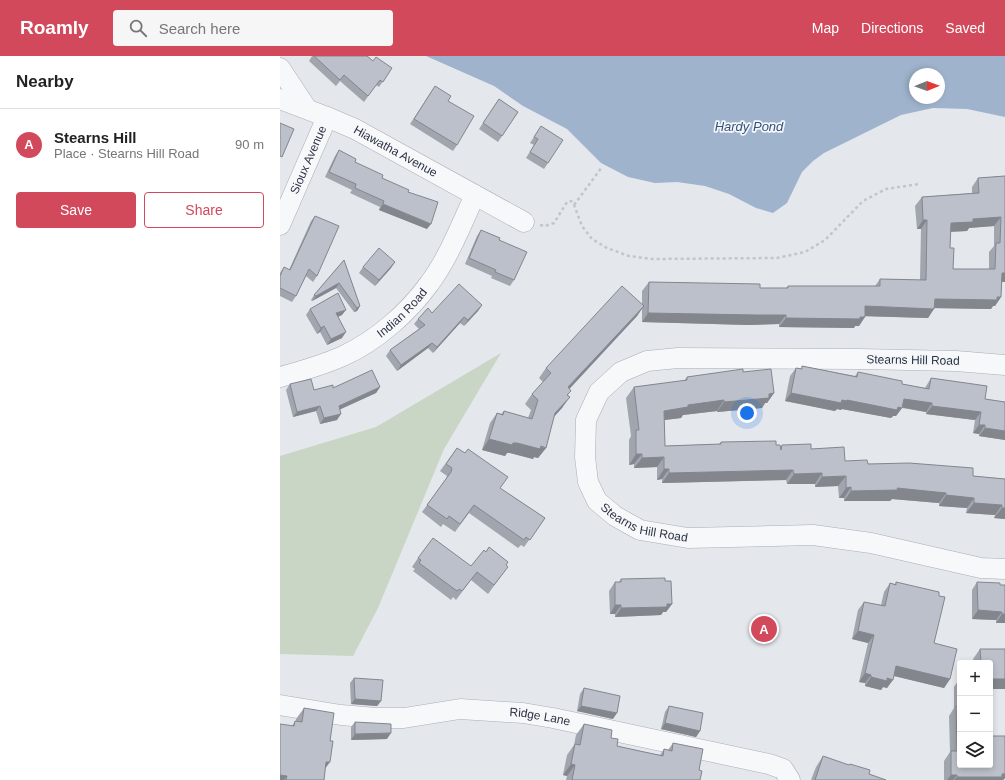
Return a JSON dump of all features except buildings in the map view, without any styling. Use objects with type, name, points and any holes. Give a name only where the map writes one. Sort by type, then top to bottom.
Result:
[{"type":"street","points":[[280,68],[307,109]]},
{"type":"street","name":"Hiawatha Avenue","points":[[280,99],[355,129],[524,222]]},
{"type":"street","name":"Sioux Avenue","points":[[280,225],[327,117]]},
{"type":"street","name":"Indian Road","points":[[280,377],[312,368],[345,355],[373,338],[405,313],[430,283],[447,254],[475,195]]},
{"type":"street","name":"Stearns Hill Road","points":[[1005,365],[956,361],[859,359],[678,358],[648,361],[621,372],[599,392],[586,420],[585,457],[588,482],[597,502],[615,516],[640,530],[688,538],[813,535],[871,543],[982,568],[1005,569]]},
{"type":"street","name":"Ridge Lane","points":[[280,705],[341,715],[376,718],[404,718],[460,709],[523,713],[769,764],[783,769],[790,780]]},
{"type":"path","points":[[574,205],[602,167]]},
{"type":"path","points":[[524,222],[545,226],[554,223],[567,202],[571,201],[582,226],[592,239],[607,248],[629,256],[652,259],[777,258],[805,252],[825,240],[863,201],[886,189],[919,184]]},
{"type":"green space","points":[[501,353],[444,449],[378,608],[353,656],[280,654],[280,456],[376,427]]},
{"type":"water","name":"Hardy Pond","points":[[426,56],[1005,56],[1005,117],[967,109],[933,108],[901,115],[824,153],[813,161],[802,172],[787,203],[773,213],[756,208],[729,194],[705,186],[677,182],[655,183],[628,177],[601,163],[567,129],[523,106],[494,86]]},
{"type":"place","name":"Stearns Hill","points":[[764,629]]}]
